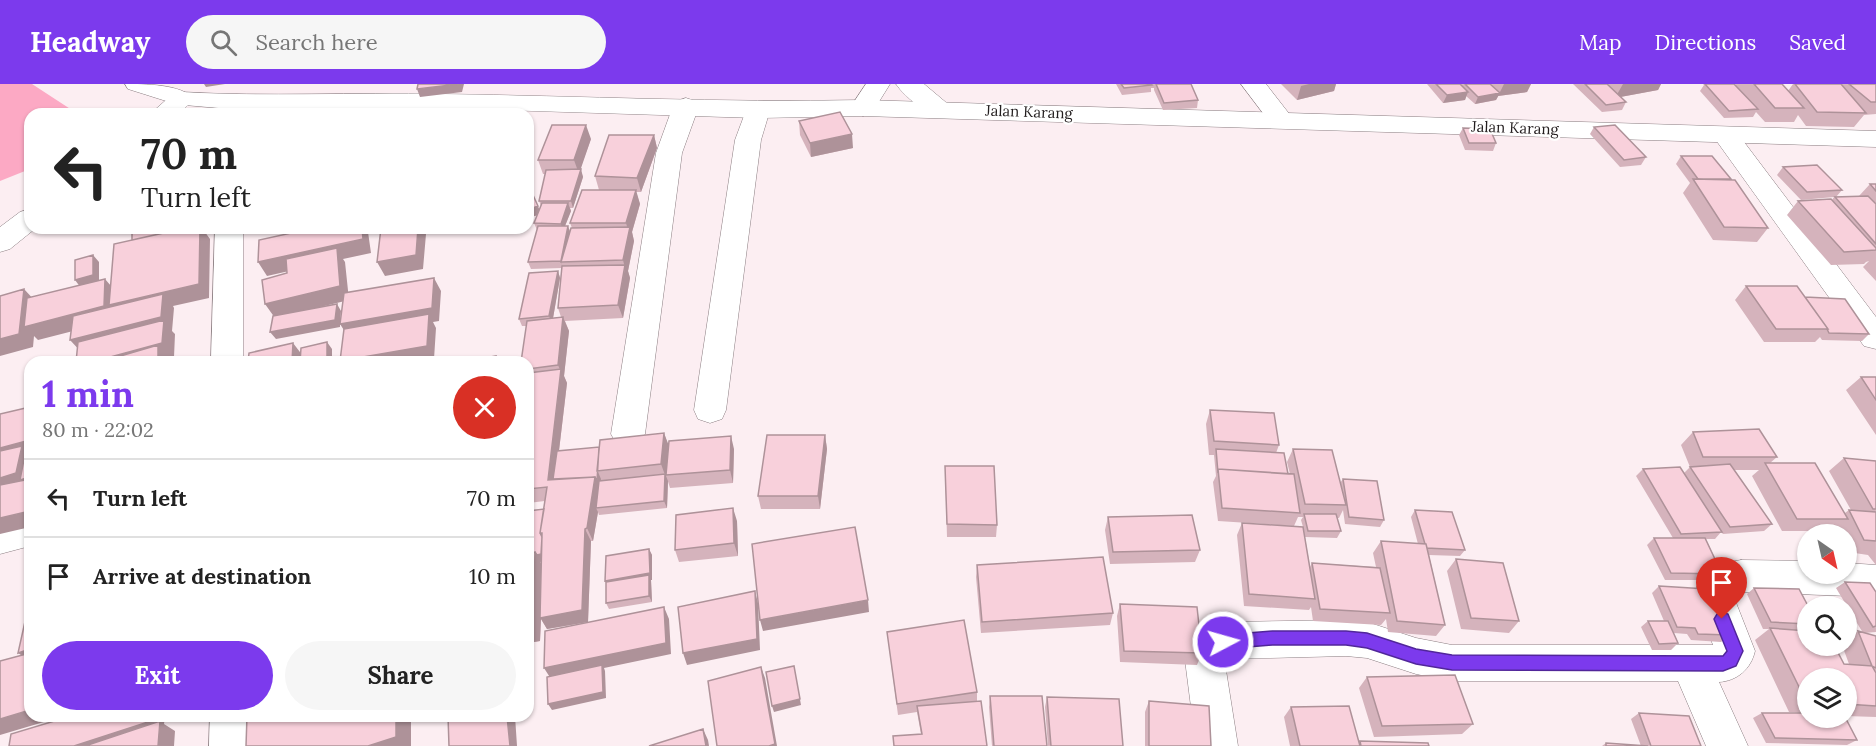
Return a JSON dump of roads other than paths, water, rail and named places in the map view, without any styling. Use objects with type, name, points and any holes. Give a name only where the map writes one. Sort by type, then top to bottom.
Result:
[{"type":"main road","name":"Jalan Karang","points":[[137,84],[172,106],[230,108],[440,101],[686,106],[757,110],[863,108],[1876,139]]},
{"type":"main road","points":[[863,108],[878,84]]},
{"type":"main road","points":[[908,84],[942,110]]},
{"type":"main road","points":[[1253,84],[1281,120]]},
{"type":"main road","points":[[628,434],[669,153],[686,106]]},
{"type":"main road","points":[[710,410],[748,140],[757,110]]},
{"type":"main road","points":[[1726,136],[1875,338]]},
{"type":"main road","points":[[0,242],[24,223]]},
{"type":"main road","points":[[227,356],[229,234]]},
{"type":"main road","points":[[0,539],[24,533]]},
{"type":"main road","points":[[1217,746],[1204,660],[1216,646],[1231,640],[1346,638],[1367,640],[1416,656],[1452,663],[1723,664],[1734,656],[1735,651],[1714,595],[1715,587],[1725,579],[1741,576],[1876,581]]},
{"type":"main road","points":[[1690,663],[1727,746]]},
{"type":"main road","points":[[230,722],[231,746]]}]
